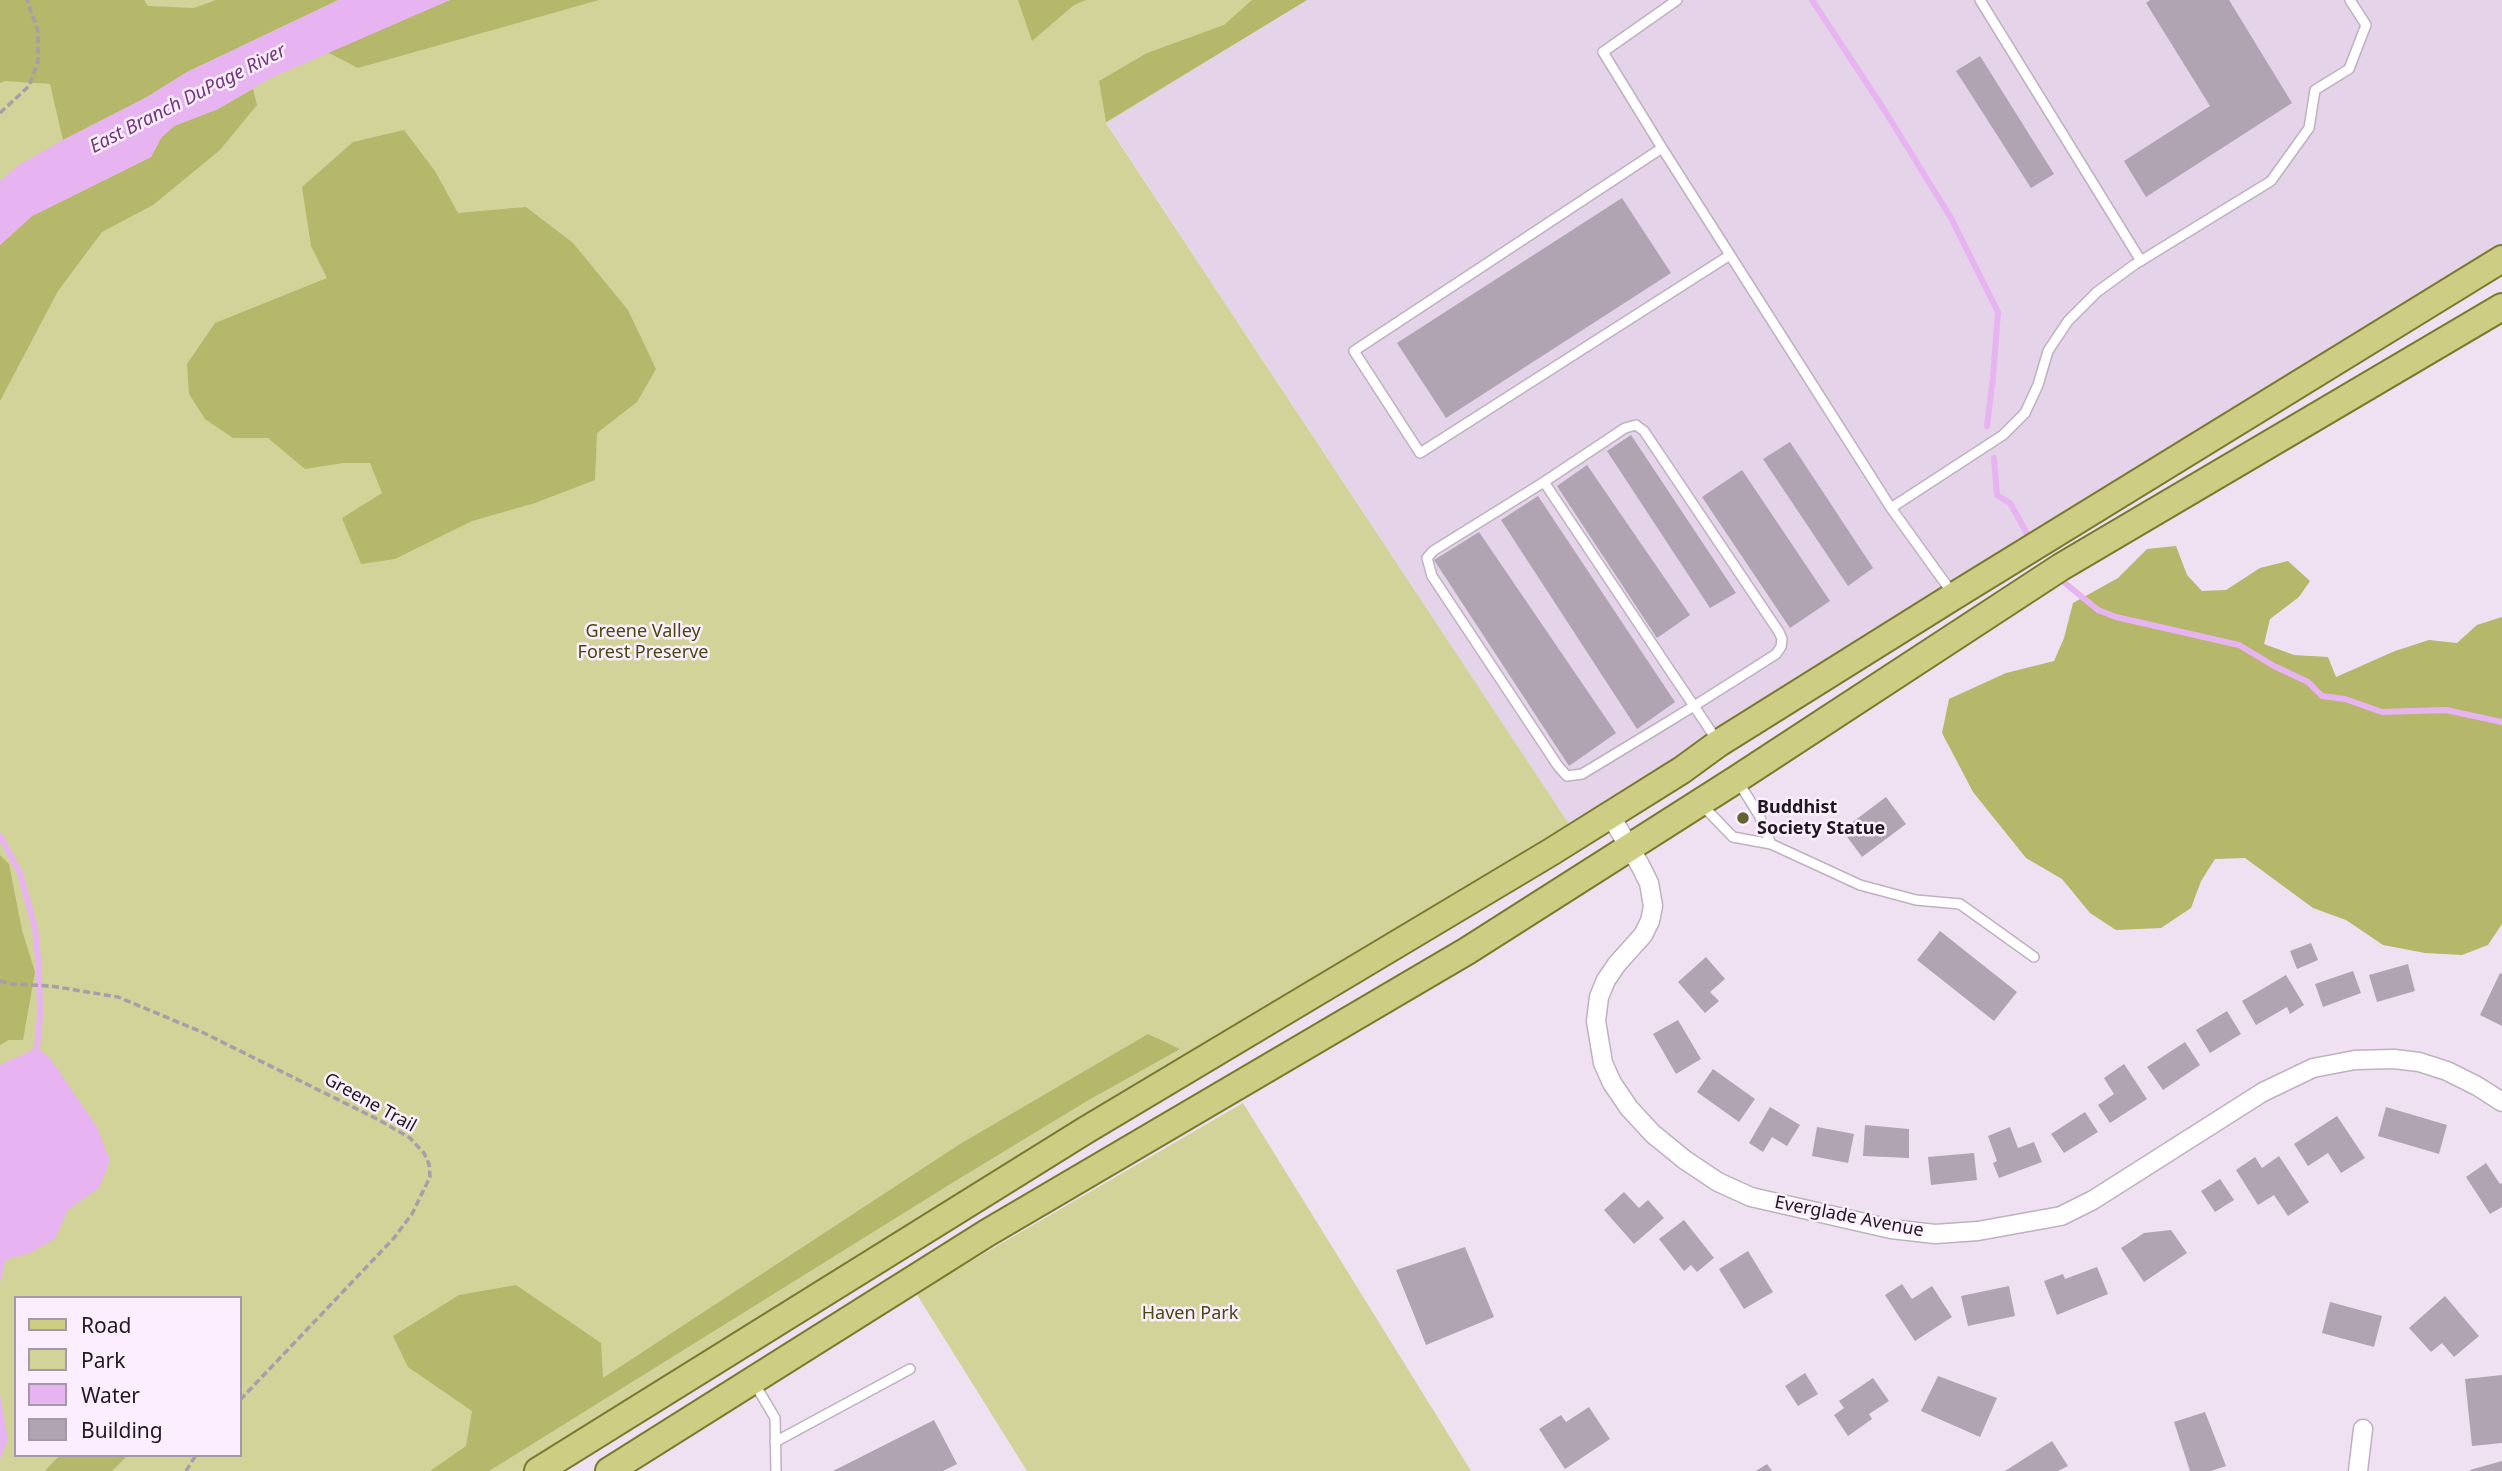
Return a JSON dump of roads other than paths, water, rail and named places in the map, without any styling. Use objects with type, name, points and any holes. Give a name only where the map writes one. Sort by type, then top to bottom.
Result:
[{"type":"main road","points":[[538,1471],[1086,1130],[1610,815],[1682,770],[1719,743],[1954,596],[2502,259]]},
{"type":"main road","points":[[609,1471],[987,1233],[1467,951],[2062,567],[2502,307]]},
{"type":"street","name":"Everglade Avenue","points":[[1610,815],[1648,883],[1653,906],[1643,935],[1617,964],[1599,997],[1596,1021],[1604,1063],[1612,1083],[1629,1108],[1653,1134],[1718,1182],[1751,1197],[1891,1230],[1935,1234],[1978,1231],[2061,1216],[2094,1200],[2263,1091],[2313,1068],[2356,1060],[2395,1059],[2419,1062],[2477,1086],[2502,1102]]},
{"type":"street","points":[[2358,1471],[2363,1429]]},
{"type":"lane","points":[[1677,0],[1603,52],[1891,508],[1954,596]]},
{"type":"lane","points":[[1980,0],[2141,261]]},
{"type":"lane","points":[[1891,508],[2003,435],[2025,413],[2038,385],[2048,351],[2068,321],[2097,292],[2141,261],[2271,181],[2309,128],[2315,90],[2349,69],[2366,25],[2350,0]]},
{"type":"lane","points":[[1662,148],[1354,351],[1368,374],[1420,453],[1730,255]]},
{"type":"lane","points":[[1636,425],[1644,431],[1782,639],[1782,647],[1776,654],[1582,774],[1567,776],[1432,576],[1427,558],[1433,551],[1545,482],[1625,428],[1636,425]]},
{"type":"lane","points":[[1545,482],[1719,743]]},
{"type":"lane","points":[[1737,779],[1759,815],[1771,844]]},
{"type":"lane","points":[[1700,803],[1733,837],[1771,844],[1860,885],[1916,900],[1960,904],[2035,957]]},
{"type":"lane","points":[[775,1442],[910,1369]]},
{"type":"lane","points":[[752,1380],[775,1418],[776,1471]]},
{"type":"water","name":"East Branch DuPage River","points":[[339,0],[450,0],[271,78],[218,109],[174,126],[161,138],[151,157],[32,216],[0,245],[0,181],[19,165],[147,97],[187,72]]},
{"type":"water","points":[[37,1048],[50,1058],[97,1127],[110,1161],[99,1188],[68,1210],[55,1239],[30,1253],[6,1260],[0,1282],[0,1065]]},
{"type":"water","points":[[0,1394],[8,1440],[0,1459]]},
{"type":"waterway","points":[[1812,0],[1951,218],[1998,312],[1987,426]]},
{"type":"waterway","points":[[1994,458],[1997,495]]},
{"type":"waterway","points":[[1997,495],[2010,503],[2029,537]]},
{"type":"waterway","points":[[2065,583],[2098,610],[2116,617],[2239,645],[2308,682],[2322,696],[2345,699],[2382,712],[2446,710],[2502,722]]},
{"type":"waterway","points":[[0,836],[20,873],[35,928],[40,1016],[37,1048]]},
{"type":"place","name":"Buddhist Society Statue","points":[[1743,818]]},
{"type":"park label","name":"Greene Valley Forest Preserve","points":[[643,642]]},
{"type":"park label","name":"Haven Park","points":[[1190,1314]]}]
